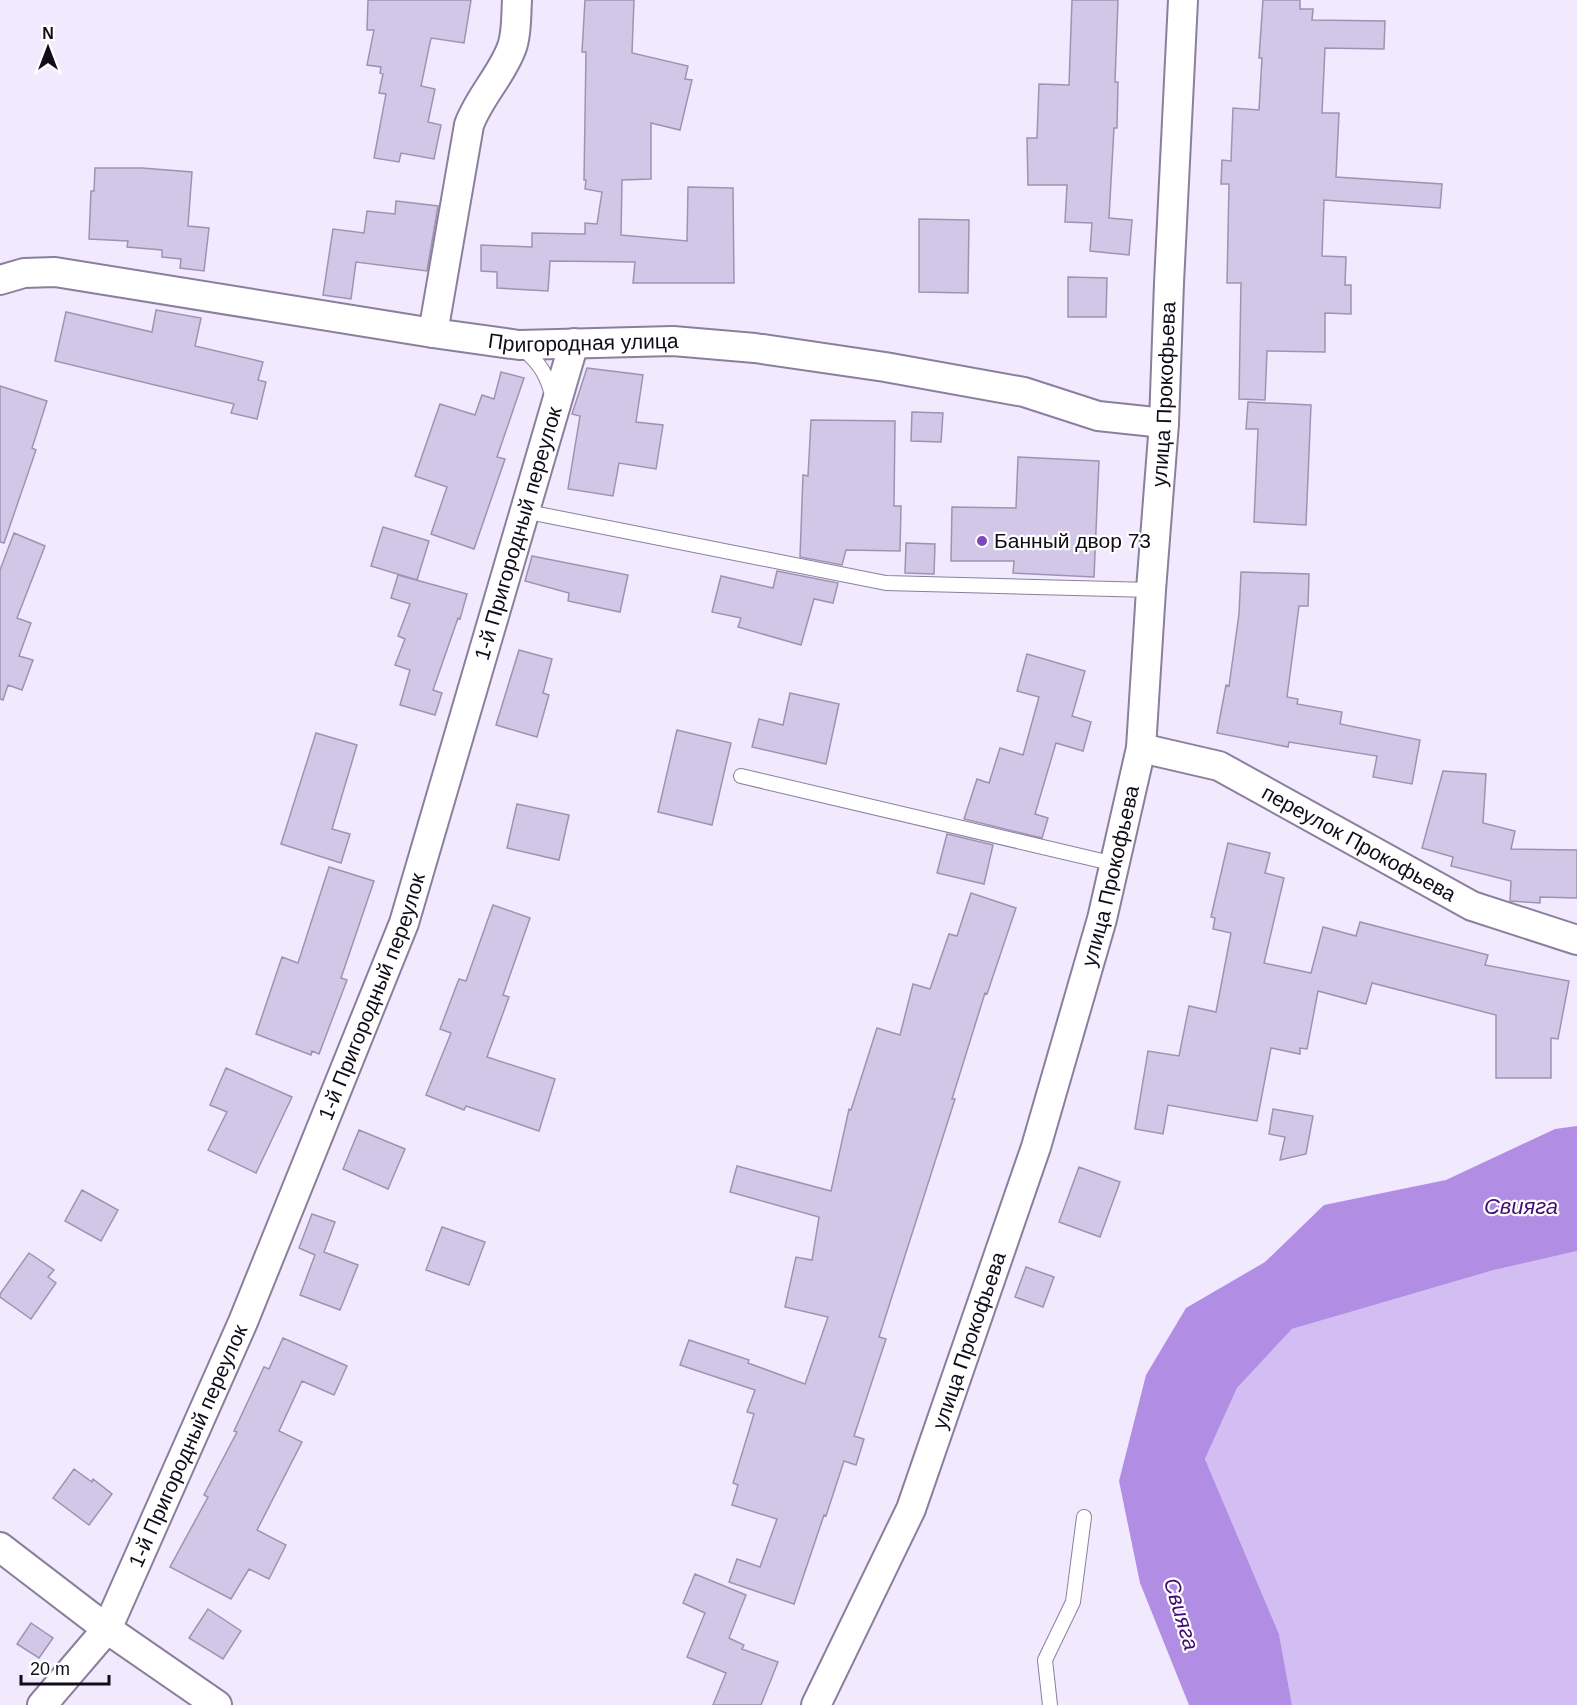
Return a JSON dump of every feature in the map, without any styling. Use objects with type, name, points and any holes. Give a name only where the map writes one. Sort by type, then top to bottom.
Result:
[{"type":"street","points":[[434,333],[470,125],[474,110],[496,80],[513,45],[517,0]]},
{"type":"street","name":"улица Прокофьева","points":[[816,1705],[911,1509],[1036,1147],[1102,919],[1141,748],[1150,590],[1164,423],[1184,0]]},
{"type":"street","name":"Пригородная улица","points":[[0,280],[24,273],[55,272],[519,345],[673,341],[755,348],[885,367],[1024,392],[1098,416],[1164,423]]},
{"type":"street","name":"1-й Пригородный переулок","points":[[42,1705],[107,1629],[243,1322],[404,923],[574,343]]},
{"type":"street","name":"переулок Прокофьева","points":[[1141,748],[1219,766],[1472,906],[1577,940]]},
{"type":"street","points":[[0,1547],[107,1629],[217,1705]]},
{"type":"lane","points":[[519,345],[539,362],[550,387],[554,407]]},
{"type":"lane","points":[[523,511],[886,583],[1150,590]]},
{"type":"lane","points":[[741,776],[1114,864]]},
{"type":"lane","points":[[1050,1705],[1045,1660],[1073,1602],[1084,1517]]},
{"type":"shaded area","points":[[1577,1251],[1577,1705],[1292,1705],[1279,1634],[1205,1459],[1237,1388],[1292,1329],[1494,1270]]},
{"type":"water","name":"Свияга","points":[[1577,1126],[1577,1251],[1494,1270],[1292,1329],[1237,1388],[1205,1459],[1279,1634],[1292,1705],[1189,1705],[1140,1583],[1119,1481],[1146,1375],[1186,1308],[1265,1262],[1324,1205],[1446,1180],[1555,1129]]},
{"type":"building","points":[[368,0],[471,0],[464,43],[431,38],[421,86],[435,89],[428,122],[441,125],[434,159],[401,153],[399,162],[374,158],[386,94],[379,93],[383,74],[380,73],[381,67],[367,65],[374,30],[367,30]]},
{"type":"building","points":[[585,0],[634,0],[632,53],[688,66],[685,79],[692,80],[680,130],[651,123],[651,179],[622,180],[621,235],[687,241],[688,187],[733,188],[734,283],[633,283],[635,262],[550,261],[548,291],[497,288],[497,272],[481,271],[481,245],[532,247],[532,233],[585,234],[585,223],[597,224],[602,192],[585,189],[586,180],[584,180],[586,52],[582,52]]},
{"type":"building","points":[[1072,0],[1118,0],[1115,82],[1118,82],[1117,128],[1114,128],[1109,218],[1132,220],[1129,255],[1090,251],[1092,223],[1065,222],[1067,185],[1028,185],[1027,138],[1037,138],[1039,84],[1069,85]]},
{"type":"building","points":[[1263,0],[1300,0],[1300,9],[1313,9],[1312,20],[1385,21],[1384,49],[1325,48],[1322,113],[1339,113],[1336,177],[1442,184],[1440,208],[1324,200],[1322,256],[1346,257],[1345,285],[1351,285],[1351,314],[1325,313],[1325,352],[1267,351],[1265,400],[1239,399],[1241,283],[1227,283],[1229,184],[1221,184],[1222,160],[1231,161],[1233,108],[1259,110],[1262,58],[1259,58]]},
{"type":"building","points":[[95,168],[142,168],[192,172],[188,226],[209,228],[204,271],[180,268],[181,259],[162,257],[162,250],[127,247],[128,241],[89,239],[91,191],[94,191]]},
{"type":"building","points":[[396,201],[438,206],[427,271],[356,262],[351,299],[323,295],[333,229],[364,233],[367,211],[395,214]]},
{"type":"building","points":[[919,219],[969,220],[968,293],[919,292]]},
{"type":"building","points":[[1068,277],[1107,278],[1106,317],[1068,317]]},
{"type":"building","points":[[156,310],[201,318],[195,346],[263,362],[258,380],[266,382],[257,419],[231,413],[234,404],[55,361],[66,312],[152,332]]},
{"type":"building","points":[[587,368],[643,375],[636,422],[663,425],[656,469],[619,463],[613,496],[568,489],[580,416],[572,414]]},
{"type":"building","points":[[501,372],[524,378],[497,457],[505,459],[474,549],[431,534],[447,487],[415,476],[440,404],[475,415],[482,395],[494,399]]},
{"type":"building","points":[[0,386],[47,401],[32,448],[36,450],[4,543],[0,542]]},
{"type":"building","points":[[1248,402],[1311,405],[1306,525],[1254,522],[1258,429],[1246,429]]},
{"type":"building","points":[[912,412],[943,413],[941,442],[911,441]]},
{"type":"building","points":[[811,420],[895,421],[894,506],[901,506],[900,551],[846,550],[842,565],[800,557],[803,475],[808,476]]},
{"type":"building","points":[[1018,457],[1099,461],[1094,577],[1013,573],[1014,561],[951,561],[952,507],[1016,508]]},
{"type":"building","points":[[383,527],[429,541],[417,580],[371,566]]},
{"type":"building","points":[[14,533],[45,546],[17,618],[31,623],[19,656],[33,660],[22,690],[8,685],[3,700],[0,699],[0,570]]},
{"type":"building","points":[[906,543],[935,544],[934,574],[905,573]]},
{"type":"building","points":[[532,556],[628,575],[620,612],[568,601],[569,593],[525,581]]},
{"type":"building","points":[[777,571],[838,583],[833,603],[814,599],[801,645],[738,627],[741,618],[712,612],[721,576],[773,588]]},
{"type":"building","points":[[1241,572],[1309,574],[1308,606],[1299,606],[1287,697],[1298,699],[1297,704],[1342,712],[1340,724],[1420,740],[1412,784],[1373,777],[1377,756],[1289,742],[1288,747],[1217,733],[1226,685],[1229,686],[1239,614]]},
{"type":"building","points":[[398,575],[467,594],[433,690],[442,693],[435,715],[400,705],[410,670],[395,665],[405,639],[398,636],[410,604],[391,598]]},
{"type":"building","points":[[519,650],[552,659],[543,693],[549,695],[537,737],[496,725]]},
{"type":"building","points":[[1027,654],[1085,671],[1072,716],[1091,722],[1083,751],[1056,743],[1035,814],[1048,818],[1042,838],[964,819],[977,779],[989,783],[1000,748],[1023,755],[1039,697],[1017,691]]},
{"type":"building","points":[[790,693],[839,704],[826,764],[752,747],[759,719],[783,725]]},
{"type":"building","points":[[677,730],[731,743],[712,825],[658,812]]},
{"type":"building","points":[[316,733],[357,745],[332,829],[350,834],[341,863],[281,844]]},
{"type":"building","points":[[1443,771],[1486,774],[1483,823],[1515,831],[1511,849],[1577,850],[1577,898],[1540,897],[1540,903],[1510,901],[1511,881],[1451,866],[1453,857],[1422,848]]},
{"type":"building","points":[[517,804],[569,815],[559,860],[507,848]]},
{"type":"building","points":[[947,834],[993,845],[984,884],[937,873]]},
{"type":"building","points":[[1228,843],[1270,853],[1265,873],[1284,878],[1264,963],[1311,973],[1323,927],[1356,936],[1360,922],[1488,955],[1485,965],[1569,981],[1558,1039],[1551,1038],[1551,1078],[1496,1078],[1496,1015],[1372,983],[1366,1004],[1318,991],[1307,1049],[1300,1048],[1300,1054],[1271,1048],[1257,1121],[1168,1105],[1163,1134],[1135,1129],[1148,1051],[1179,1056],[1189,1006],[1216,1012],[1231,933],[1213,929],[1215,918],[1211,917]]},
{"type":"building","points":[[329,867],[374,881],[341,978],[347,980],[319,1054],[312,1051],[311,1055],[256,1034],[282,957],[298,963]]},
{"type":"building","points":[[971,893],[1016,908],[987,994],[985,993],[952,1099],[955,1099],[879,1337],[886,1339],[854,1436],[864,1439],[856,1465],[844,1461],[794,1604],[729,1582],[737,1559],[760,1567],[777,1519],[732,1505],[738,1485],[733,1483],[754,1414],[747,1412],[755,1390],[680,1365],[689,1340],[749,1360],[748,1363],[805,1384],[828,1317],[785,1307],[796,1257],[812,1260],[819,1217],[730,1192],[737,1166],[831,1191],[849,1109],[851,1110],[877,1028],[900,1035],[913,984],[930,989],[949,934],[957,936]]},
{"type":"building","points":[[493,905],[530,918],[503,995],[509,997],[487,1057],[555,1079],[539,1131],[466,1106],[464,1110],[426,1095],[451,1033],[440,1029],[459,979],[466,981]]},
{"type":"building","points":[[226,1068],[292,1097],[256,1173],[208,1150],[227,1112],[210,1105]]},
{"type":"building","points":[[1273,1109],[1313,1116],[1306,1154],[1280,1160],[1285,1137],[1269,1134]]},
{"type":"building","points":[[359,1130],[405,1149],[388,1189],[343,1169]]},
{"type":"building","points":[[1079,1167],[1120,1182],[1100,1237],[1059,1222]]},
{"type":"building","points":[[82,1190],[118,1210],[101,1241],[65,1221]]},
{"type":"building","points":[[312,1214],[335,1222],[324,1252],[358,1265],[340,1310],[300,1295],[315,1255],[299,1248]]},
{"type":"building","points":[[442,1227],[485,1242],[469,1285],[426,1270]]},
{"type":"building","points":[[29,1253],[54,1270],[48,1277],[56,1283],[31,1319],[0,1297]]},
{"type":"building","points":[[1026,1267],[1054,1277],[1043,1307],[1015,1297]]},
{"type":"building","points":[[283,1338],[347,1366],[334,1395],[302,1381],[279,1431],[302,1442],[257,1530],[286,1545],[269,1579],[249,1569],[231,1599],[170,1567],[208,1497],[204,1495],[237,1432],[234,1431],[264,1367],[269,1369]]},
{"type":"building","points":[[74,1469],[92,1482],[93,1479],[112,1494],[89,1525],[53,1498]]},
{"type":"building","points":[[695,1574],[746,1595],[729,1638],[744,1645],[742,1649],[778,1662],[761,1705],[713,1705],[726,1673],[687,1657],[705,1613],[683,1603]]},
{"type":"building","points":[[208,1609],[241,1631],[223,1659],[189,1638]]},
{"type":"building","points":[[31,1623],[53,1638],[39,1658],[17,1644]]},
{"type":"place","name":"Банный двор 73","points":[[982,541]]}]
